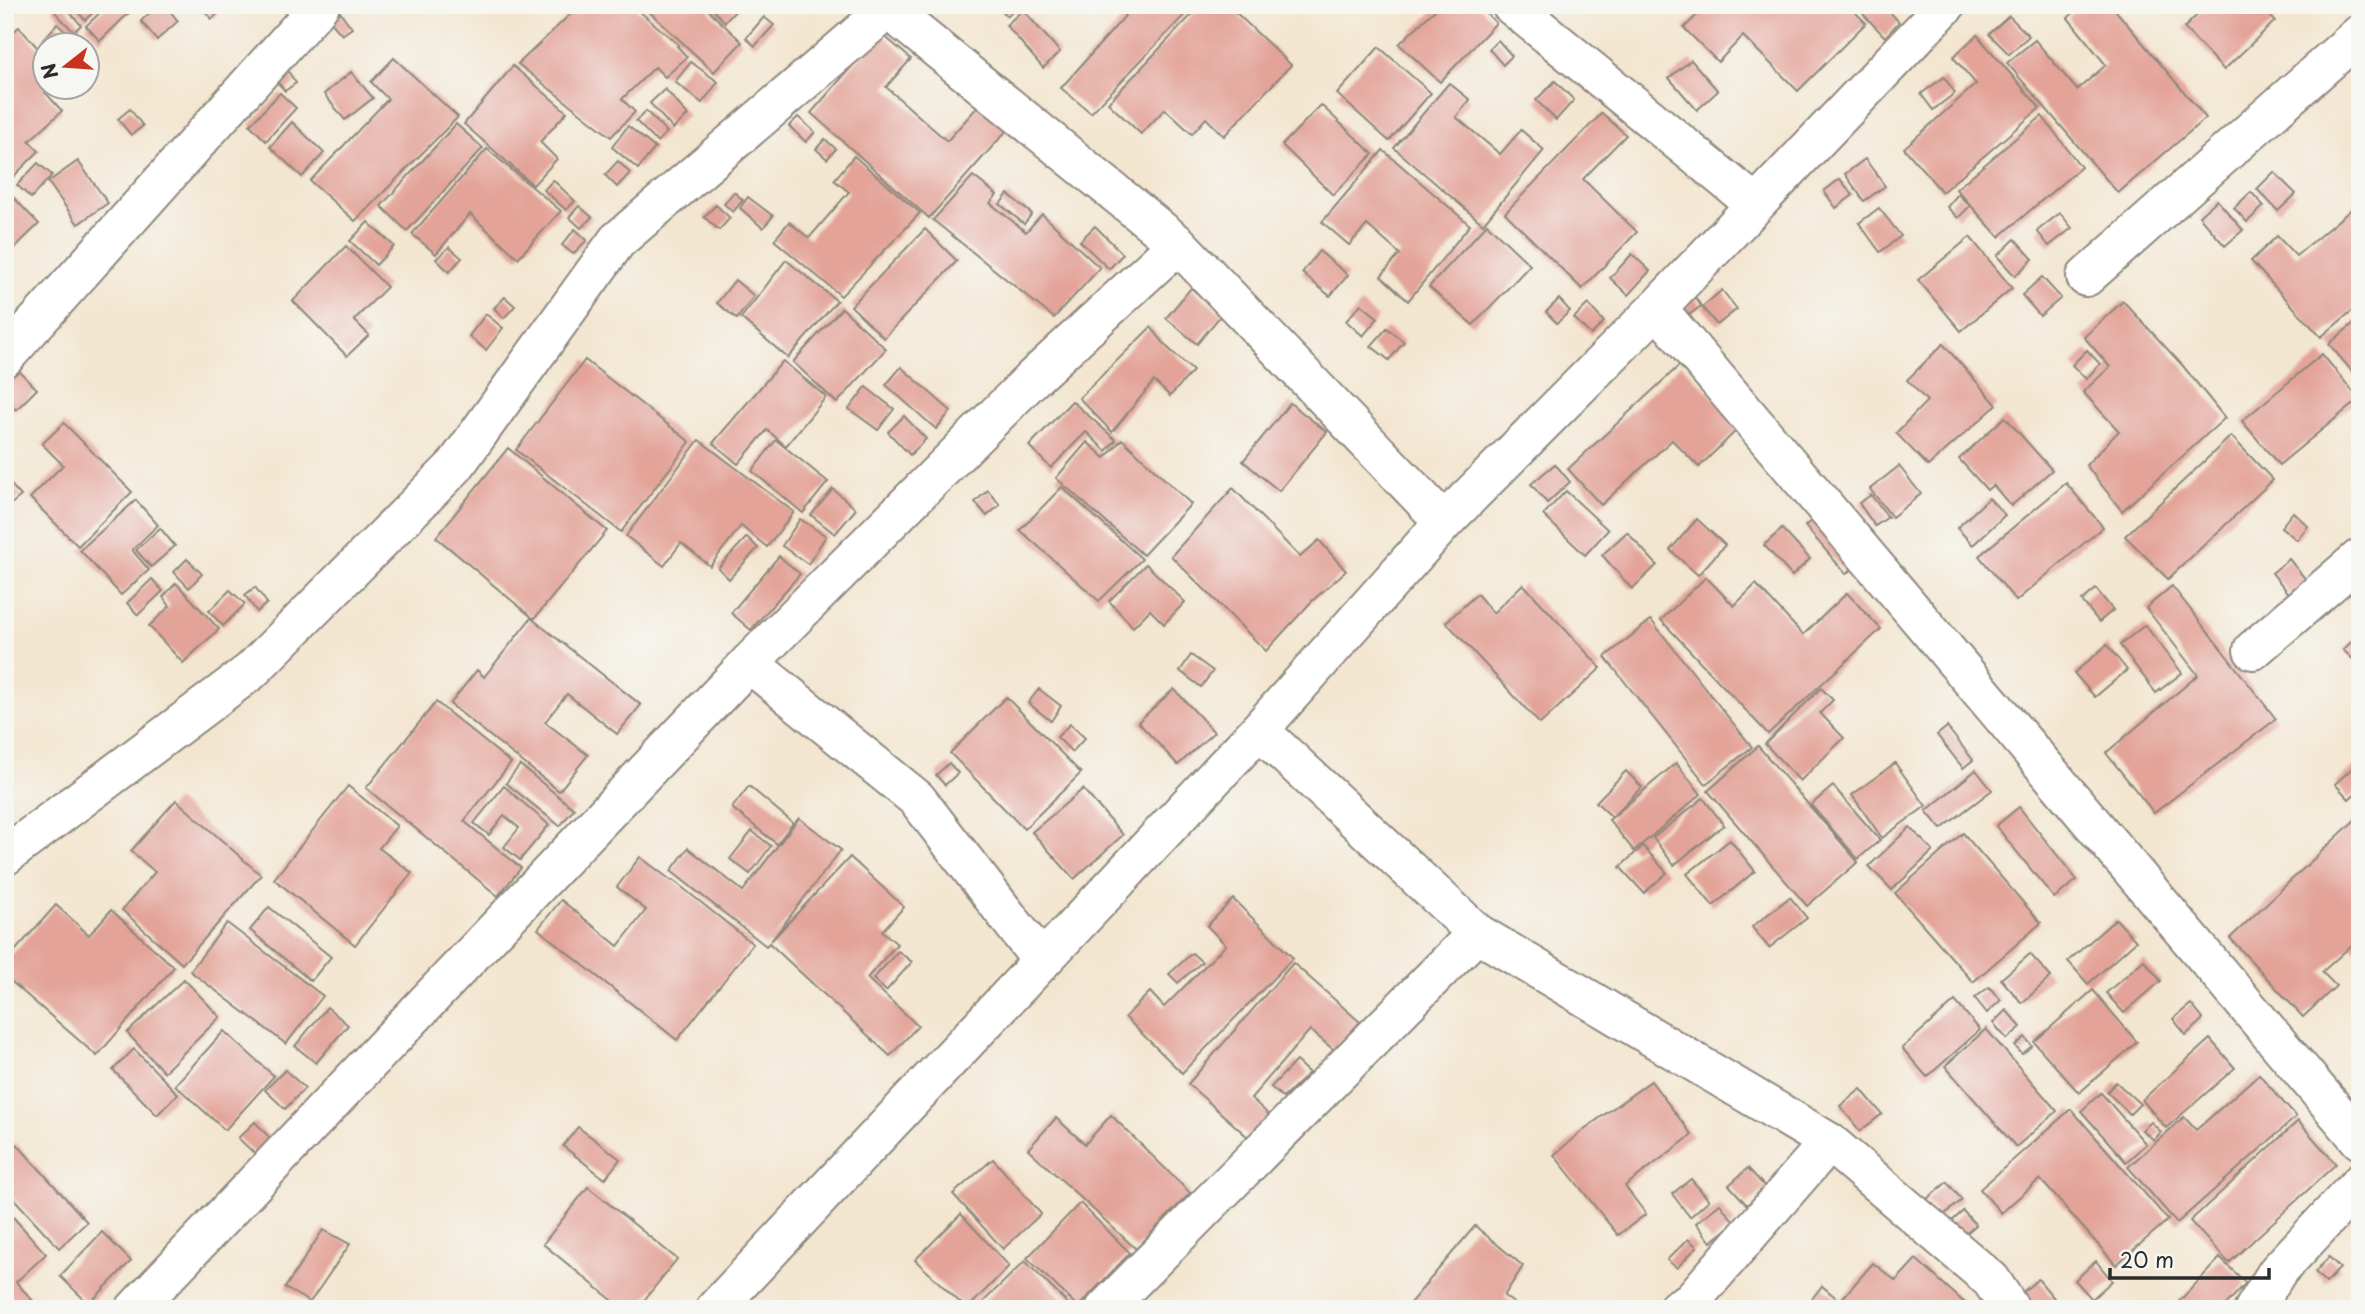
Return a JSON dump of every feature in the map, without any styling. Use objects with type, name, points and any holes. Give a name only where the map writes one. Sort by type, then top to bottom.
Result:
[{"type":"street","points":[[5,357],[320,5]]},
{"type":"street","points":[[1511,5],[1755,204]]},
{"type":"street","points":[[715,1309],[1259,730],[1444,522],[1657,308],[1946,5]]},
{"type":"street","points":[[5,856],[251,671],[455,466],[617,241],[886,7],[1178,244],[1444,522]]},
{"type":"street","points":[[2087,276],[2360,34]]},
{"type":"street","points":[[135,1309],[749,663],[1031,380],[1178,244]]},
{"type":"street","points":[[1657,308],[2360,1140]]},
{"type":"street","points":[[2253,650],[2360,558]]},
{"type":"street","points":[[749,663],[918,799],[1041,960]]},
{"type":"street","points":[[1259,730],[1477,933],[1829,1142],[1991,1280],[2010,1309]]},
{"type":"street","points":[[1105,1309],[1477,933]]},
{"type":"street","points":[[1677,1309],[1691,1301],[1829,1142]]},
{"type":"street","points":[[2254,1309],[2277,1272],[2360,1183]]},
{"type":"building","points":[[56,5],[64,5],[81,25],[74,32],[52,9]]},
{"type":"building","points":[[72,5],[101,5],[85,20]]},
{"type":"building","points":[[108,5],[137,5],[102,39],[102,32],[92,32],[86,26]]},
{"type":"building","points":[[158,5],[165,5],[178,21],[157,40],[141,21]]},
{"type":"building","points":[[199,5],[227,5],[212,19]]},
{"type":"building","points":[[580,5],[632,5],[679,45],[677,46],[687,57],[665,77],[655,67],[622,99],[635,112],[611,137],[518,64]]},
{"type":"building","points":[[642,5],[712,5],[708,10],[742,42],[714,72]]},
{"type":"building","points":[[719,5],[741,5],[725,22],[714,11]]},
{"type":"building","points":[[997,5],[1020,5],[1007,16]]},
{"type":"building","points":[[1114,5],[1194,5],[1091,113],[1061,88],[1125,16]]},
{"type":"building","points":[[1201,5],[1228,5],[1291,65],[1224,136],[1206,118],[1192,134],[1165,109],[1141,134],[1108,103]]},
{"type":"building","points":[[1440,5],[1478,5],[1496,23],[1440,82],[1399,44]]},
{"type":"building","points":[[1707,5],[1848,5],[1866,23],[1798,91],[1743,36],[1718,62],[1684,28]]},
{"type":"building","points":[[1871,5],[1884,5],[1899,22],[1885,37],[1863,14]]},
{"type":"building","points":[[2081,5],[2111,5],[2206,118],[2118,193],[2007,63],[2035,40],[2077,90],[2106,65],[2068,18]]},
{"type":"building","points":[[2207,5],[2260,5],[2275,21],[2224,70],[2184,28]]},
{"type":"building","points":[[1023,10],[1060,52],[1043,68],[1006,25]]},
{"type":"building","points":[[340,12],[352,28],[342,35],[330,21]]},
{"type":"building","points":[[2009,16],[2029,36],[2009,54],[1989,34]]},
{"type":"building","points":[[764,17],[774,25],[755,46],[746,38]]},
{"type":"building","points":[[57,24],[66,32],[50,32]]},
{"type":"building","points":[[19,27],[32,41],[32,102],[54,102],[62,111],[29,141],[39,151],[9,181],[5,177],[5,39]]},
{"type":"building","points":[[881,33],[911,59],[886,87],[947,141],[980,104],[1008,129],[929,218],[811,113]]},
{"type":"building","points":[[1977,35],[2040,108],[1942,192],[1904,148],[1976,84],[1953,57]]},
{"type":"building","points":[[1498,40],[1512,56],[1503,65],[1489,49]]},
{"type":"building","points":[[1379,47],[1431,93],[1389,141],[1337,94]]},
{"type":"building","points":[[394,58],[458,117],[355,221],[310,181],[388,99],[371,82]]},
{"type":"building","points":[[1691,60],[1718,91],[1697,110],[1669,78]]},
{"type":"building","points":[[691,62],[718,82],[702,103],[675,82]]},
{"type":"building","points":[[513,66],[567,112],[540,142],[557,159],[533,185],[464,124]]},
{"type":"building","points":[[286,68],[296,83],[285,91],[274,78]]},
{"type":"building","points":[[351,72],[373,98],[345,120],[324,94]]},
{"type":"building","points":[[1944,77],[1955,93],[1933,110],[1921,94]]},
{"type":"building","points":[[1555,81],[1574,100],[1556,120],[1536,100]]},
{"type":"building","points":[[1449,83],[1470,100],[1456,117],[1500,154],[1521,130],[1544,150],[1483,224],[1394,148]]},
{"type":"building","points":[[665,89],[688,115],[673,129],[650,103]]},
{"type":"building","points":[[280,93],[296,108],[266,141],[250,125]]},
{"type":"building","points":[[1321,105],[1373,154],[1333,195],[1282,145]]},
{"type":"building","points":[[130,109],[143,126],[131,135],[118,119]]},
{"type":"building","points":[[646,111],[667,132],[657,142],[636,121]]},
{"type":"building","points":[[1602,113],[1626,135],[1583,179],[1637,232],[1582,289],[1505,213]]},
{"type":"building","points":[[2042,116],[2081,167],[1999,237],[1956,189]]},
{"type":"building","points":[[798,117],[815,132],[806,142],[789,126]]},
{"type":"building","points":[[292,122],[324,153],[302,177],[270,147]]},
{"type":"building","points":[[456,124],[483,148],[407,231],[381,206]]},
{"type":"building","points":[[628,126],[655,148],[638,169],[612,147]]},
{"type":"building","points":[[825,139],[836,149],[827,159],[816,149]]},
{"type":"building","points":[[487,149],[561,211],[518,258],[470,214],[436,254],[412,234]]},
{"type":"building","points":[[1383,150],[1470,225],[1408,301],[1381,276],[1400,254],[1367,225],[1349,245],[1322,222]]},
{"type":"building","points":[[854,156],[920,213],[841,296],[774,240],[789,222],[809,238],[849,192],[834,180]]},
{"type":"building","points":[[1865,159],[1885,186],[1864,201],[1845,174]]},
{"type":"building","points":[[78,161],[108,203],[78,224],[48,182]]},
{"type":"building","points":[[618,161],[630,173],[617,187],[605,175]]},
{"type":"building","points":[[38,163],[52,175],[31,198],[17,185]]},
{"type":"building","points":[[2274,172],[2296,194],[2278,211],[2257,189]]},
{"type":"building","points":[[973,176],[997,195],[990,203],[1026,232],[1042,214],[1100,268],[1054,318],[933,220]]},
{"type":"building","points":[[1840,179],[1853,195],[1836,208],[1824,191]]},
{"type":"building","points":[[553,180],[575,201],[566,210],[544,190]]},
{"type":"building","points":[[734,192],[743,200],[733,212],[724,204]]},
{"type":"building","points":[[2251,192],[2264,206],[2247,222],[2234,208]]},
{"type":"building","points":[[1008,194],[1032,214],[1024,224],[1000,204]]},
{"type":"building","points":[[1958,194],[1970,206],[1958,218],[1947,207]]},
{"type":"building","points":[[748,197],[773,216],[763,228],[740,208]]},
{"type":"building","points":[[14,198],[39,224],[8,254],[5,251],[5,207]]},
{"type":"building","points":[[2217,200],[2243,230],[2225,246],[2199,216]]},
{"type":"building","points":[[2360,202],[2360,304],[2321,337],[2251,261],[2277,236],[2296,256]]},
{"type":"building","points":[[716,205],[730,218],[719,230],[704,217]]},
{"type":"building","points":[[579,206],[592,217],[581,228],[569,217]]},
{"type":"building","points":[[1879,208],[1901,236],[1880,252],[1859,223]]},
{"type":"building","points":[[2060,213],[2072,228],[2049,246],[2037,231]]},
{"type":"building","points":[[368,222],[394,246],[376,265],[350,241]]},
{"type":"building","points":[[1487,224],[1530,265],[1473,325],[1429,287]]},
{"type":"building","points":[[1095,226],[1123,254],[1109,269],[1080,241]]},
{"type":"building","points":[[575,229],[587,240],[573,254],[562,245]]},
{"type":"building","points":[[925,229],[957,261],[884,338],[851,306]]},
{"type":"building","points":[[1970,237],[2012,288],[1961,331],[1918,280]]},
{"type":"building","points":[[2015,239],[2033,259],[2015,276],[1997,256]]},
{"type":"building","points":[[346,246],[387,287],[354,320],[369,335],[347,356],[293,301]]},
{"type":"building","points":[[449,247],[462,258],[449,272],[436,259]]},
{"type":"building","points":[[1319,251],[1348,275],[1330,296],[1302,273]]},
{"type":"building","points":[[1632,254],[1650,271],[1628,295],[1610,278]]},
{"type":"building","points":[[786,260],[837,301],[788,358],[741,318]]},
{"type":"building","points":[[2042,277],[2061,298],[2040,316],[2022,295]]},
{"type":"building","points":[[735,280],[754,296],[737,319],[717,303]]},
{"type":"building","points":[[1191,288],[1222,314],[1197,344],[1166,318]]},
{"type":"building","points":[[1689,288],[1701,306],[1685,318],[1672,301]]},
{"type":"building","points":[[1722,290],[1737,309],[1717,325],[1702,307]]},
{"type":"building","points":[[505,297],[515,306],[504,318],[494,308]]},
{"type":"building","points":[[1559,299],[1570,311],[1557,323],[1546,312]]},
{"type":"building","points":[[2123,301],[2183,366],[2225,418],[2122,511],[2086,465],[2119,431],[2083,392],[2110,367],[2084,337]]},
{"type":"building","points":[[1361,304],[1378,318],[1363,336],[1346,321]]},
{"type":"building","points":[[1588,304],[1604,322],[1591,335],[1574,318]]},
{"type":"building","points":[[842,308],[886,349],[837,403],[793,362]]},
{"type":"building","points":[[486,314],[503,328],[486,350],[469,336]]},
{"type":"building","points":[[2360,318],[2360,381],[2329,344]]},
{"type":"building","points":[[1151,327],[1167,347],[1193,371],[1170,396],[1154,381],[1112,432],[1079,398]]},
{"type":"building","points":[[1387,328],[1404,342],[1389,360],[1371,346]]},
{"type":"building","points":[[1943,344],[1997,405],[1928,466],[1896,433],[1927,401],[1907,380]]},
{"type":"building","points":[[2087,350],[2100,364],[2086,379],[2072,365]]},
{"type":"building","points":[[2322,354],[2359,399],[2279,465],[2242,421]]},
{"type":"building","points":[[585,360],[690,442],[621,532],[516,450]]},
{"type":"building","points":[[783,361],[826,397],[786,446],[767,430],[738,464],[713,443]]},
{"type":"building","points":[[1681,364],[1741,426],[1699,467],[1672,440],[1601,505],[1568,469]]},
{"type":"building","points":[[901,367],[951,411],[936,429],[886,385]]},
{"type":"building","points":[[17,369],[37,389],[16,410],[5,399],[5,381]]},
{"type":"building","points":[[866,387],[894,409],[878,430],[849,409]]},
{"type":"building","points":[[1072,401],[1116,440],[1106,451],[1086,432],[1051,468],[1029,446]]},
{"type":"building","points":[[1290,403],[1327,432],[1279,491],[1243,461]]},
{"type":"building","points":[[904,416],[926,439],[910,455],[888,432]]},
{"type":"building","points":[[2005,417],[2052,470],[2011,506],[1993,485],[1987,490],[1959,459]]},
{"type":"building","points":[[64,423],[132,492],[78,546],[30,498],[63,465],[42,444]]},
{"type":"building","points":[[2231,436],[2273,480],[2168,579],[2125,536]]},
{"type":"building","points":[[1122,439],[1191,504],[1143,555],[1056,478],[1087,442],[1105,458]]},
{"type":"building","points":[[699,440],[794,512],[767,547],[741,526],[710,566],[681,543],[664,566],[626,536]]},
{"type":"building","points":[[776,440],[828,482],[803,513],[752,471]]},
{"type":"building","points":[[508,448],[607,531],[534,619],[436,537]]},
{"type":"building","points":[[1555,464],[1570,482],[1547,503],[1531,484]]},
{"type":"building","points":[[1899,466],[1921,494],[1892,517],[1870,489]]},
{"type":"building","points":[[5,478],[21,496],[5,509]]},
{"type":"building","points":[[2066,483],[2103,527],[2016,601],[1979,556]]},
{"type":"building","points":[[1062,487],[1142,559],[1099,601],[1020,530]]},
{"type":"building","points":[[1233,488],[1300,557],[1319,540],[1346,571],[1312,601],[1266,651],[1171,556]]},
{"type":"building","points":[[833,489],[856,509],[835,534],[811,515]]},
{"type":"building","points":[[988,490],[1000,505],[987,516],[975,502]]},
{"type":"building","points":[[1566,491],[1608,530],[1585,555],[1543,515]]},
{"type":"building","points":[[1871,495],[1888,517],[1875,526],[1859,503]]},
{"type":"building","points":[[1989,498],[2005,515],[1973,545],[1957,528]]},
{"type":"building","points":[[136,500],[158,525],[132,550],[149,570],[121,595],[80,550]]},
{"type":"building","points":[[1824,510],[1865,557],[1846,574],[1805,526]]},
{"type":"building","points":[[2293,512],[2308,526],[2297,540],[2281,527]]},
{"type":"building","points":[[800,519],[826,536],[808,564],[782,546]]},
{"type":"building","points":[[1697,519],[1725,545],[1698,575],[1670,550]]},
{"type":"building","points":[[160,528],[175,546],[151,567],[136,550]]},
{"type":"building","points":[[1782,529],[1810,559],[1792,576],[1764,545]]},
{"type":"building","points":[[1627,532],[1657,565],[1632,589],[1602,555]]},
{"type":"building","points":[[747,537],[758,548],[729,579],[718,568]]},
{"type":"building","points":[[779,556],[800,574],[751,630],[731,613]]},
{"type":"building","points":[[187,559],[202,574],[189,588],[174,572]]},
{"type":"building","points":[[2289,559],[2308,582],[2291,596],[2272,573]]},
{"type":"building","points":[[1146,564],[1185,602],[1164,624],[1150,610],[1133,627],[1109,601]]},
{"type":"building","points":[[1706,577],[1734,606],[1756,584],[1803,635],[1847,593],[1881,629],[1768,734],[1661,620]]},
{"type":"building","points":[[152,579],[163,591],[138,615],[127,603]]},
{"type":"building","points":[[176,583],[219,629],[183,663],[149,626],[170,606],[163,597]]},
{"type":"building","points":[[1523,584],[1601,668],[1540,724],[1446,622],[1477,594],[1493,613]]},
{"type":"building","points":[[2172,586],[2276,719],[2154,813],[2106,753],[2198,675],[2146,608]]},
{"type":"building","points":[[255,587],[267,603],[257,612],[245,595]]},
{"type":"building","points":[[2096,589],[2113,610],[2099,622],[2082,601]]},
{"type":"building","points":[[230,590],[245,604],[223,626],[209,611]]},
{"type":"building","points":[[531,618],[641,705],[617,734],[567,694],[545,722],[588,755],[559,791],[450,704],[477,670],[484,677]]},
{"type":"building","points":[[1651,620],[1752,747],[1706,784],[1605,657]]},
{"type":"building","points":[[2145,625],[2182,673],[2156,693],[2120,645]]},
{"type":"building","points":[[2360,633],[2360,654],[2354,660],[2343,650]]},
{"type":"building","points":[[2107,645],[2127,670],[2095,697],[2074,673]]},
{"type":"building","points":[[1191,655],[1213,671],[1201,687],[1180,671]]},
{"type":"building","points":[[1821,688],[1833,700],[1820,713],[1844,738],[1800,781],[1765,744]]},
{"type":"building","points":[[1039,689],[1061,706],[1051,721],[1028,703]]},
{"type":"building","points":[[1174,689],[1214,732],[1178,765],[1138,722]]},
{"type":"building","points":[[1006,697],[1081,773],[1024,829],[950,753]]},
{"type":"building","points":[[436,702],[511,763],[464,821],[521,868],[498,896],[366,788]]},
{"type":"building","points":[[1070,724],[1085,738],[1072,752],[1057,737]]},
{"type":"building","points":[[1947,727],[1973,760],[1963,768],[1937,735]]},
{"type":"building","points":[[1758,746],[1858,862],[1807,906],[1708,791]]},
{"type":"building","points":[[2360,761],[2360,789],[2349,799],[2335,784]]},
{"type":"building","points":[[949,763],[958,773],[945,785],[936,775]]},
{"type":"building","points":[[1676,763],[1701,794],[1634,851],[1609,820]]},
{"type":"building","points":[[1895,763],[1926,806],[1882,838],[1852,795]]},
{"type":"building","points":[[520,765],[574,809],[560,826],[506,783]]},
{"type":"building","points":[[1976,770],[1992,790],[1941,829],[1926,811]]},
{"type":"building","points":[[1626,771],[1642,787],[1612,817],[1596,802]]},
{"type":"building","points":[[348,786],[397,826],[379,848],[412,873],[355,945],[274,879]]},
{"type":"building","points":[[504,786],[549,825],[520,860],[504,847],[519,828],[504,815],[489,835],[474,823]]},
{"type":"building","points":[[749,786],[793,823],[777,844],[732,808]]},
{"type":"building","points":[[1833,786],[1880,840],[1858,859],[1811,805]]},
{"type":"building","points":[[1083,789],[1123,835],[1074,879],[1032,832]]},
{"type":"building","points":[[1703,798],[1724,825],[1674,865],[1653,838]]},
{"type":"building","points":[[176,800],[261,875],[182,964],[122,910],[155,872],[131,851]]},
{"type":"building","points":[[2019,807],[2077,880],[2054,898],[1996,826]]},
{"type":"building","points":[[2360,815],[2360,954],[2352,945],[2322,972],[2336,986],[2303,1017],[2230,938]]},
{"type":"building","points":[[799,818],[841,850],[771,941],[850,857],[904,907],[882,931],[897,944],[867,978],[918,1026],[890,1056],[769,943],[766,946],[671,871],[688,848],[743,891]]},
{"type":"building","points":[[1910,827],[1933,851],[1892,890],[1869,866]]},
{"type":"building","points":[[752,831],[771,846],[750,874],[730,859]]},
{"type":"building","points":[[1963,833],[2041,923],[1973,982],[1895,893]]},
{"type":"building","points":[[1730,840],[1755,871],[1713,906],[1687,874]]},
{"type":"building","points":[[1643,846],[1667,873],[1644,893],[1620,867]]},
{"type":"building","points":[[640,857],[753,944],[677,1040],[538,929],[561,900],[618,946],[646,910],[617,887]]},
{"type":"building","points":[[1790,897],[1807,918],[1769,948],[1752,927]]},
{"type":"building","points":[[1233,899],[1293,958],[1182,1073],[1125,1017],[1150,992],[1164,1007],[1226,945],[1207,926]]},
{"type":"building","points":[[56,905],[89,935],[111,910],[174,967],[97,1056],[5,976],[5,962]]},
{"type":"building","points":[[269,907],[331,957],[311,981],[250,930]]},
{"type":"building","points":[[2116,919],[2136,941],[2088,984],[2068,961]]},
{"type":"building","points":[[227,923],[323,996],[286,1044],[190,971]]},
{"type":"building","points":[[898,951],[912,962],[886,991],[873,979]]},
{"type":"building","points":[[1192,953],[1202,962],[1178,983],[1169,974]]},
{"type":"building","points":[[2030,954],[2051,977],[2022,1003],[2001,979]]},
{"type":"building","points":[[2144,960],[2161,981],[2124,1013],[2106,993]]},
{"type":"building","points":[[1293,963],[1360,1022],[1334,1050],[1310,1030],[1251,1098],[1269,1115],[1249,1138],[1188,1084]]},
{"type":"building","points":[[184,979],[220,1017],[164,1072],[127,1033]]},
{"type":"building","points":[[1989,987],[2001,1000],[1987,1013],[1975,998]]},
{"type":"building","points":[[2093,990],[2137,1042],[2079,1093],[2034,1042]]},
{"type":"building","points":[[1955,1001],[1980,1030],[1927,1077],[1902,1048]]},
{"type":"building","points":[[2191,1004],[2203,1019],[2186,1035],[2173,1019]]},
{"type":"building","points":[[327,1007],[348,1025],[316,1063],[295,1046]]},
{"type":"building","points":[[2006,1010],[2021,1027],[2007,1039],[1993,1023]]},
{"type":"building","points":[[1986,1029],[2057,1111],[2016,1147],[1945,1066]]},
{"type":"building","points":[[224,1031],[274,1076],[225,1130],[175,1085]]},
{"type":"building","points":[[2025,1037],[2032,1046],[2022,1054],[2015,1046]]},
{"type":"building","points":[[2210,1039],[2235,1068],[2166,1128],[2142,1100]]},
{"type":"building","points":[[134,1049],[178,1094],[157,1115],[113,1070]]},
{"type":"building","points":[[1296,1061],[1309,1073],[1283,1098],[1271,1087]]},
{"type":"building","points":[[285,1070],[305,1088],[285,1109],[265,1090]]},
{"type":"building","points":[[2259,1074],[2296,1117],[2177,1223],[2128,1167],[2184,1117],[2196,1130]]},
{"type":"building","points":[[1651,1081],[1692,1135],[1625,1186],[1646,1214],[1618,1235],[1554,1155],[1583,1130]]},
{"type":"building","points":[[2116,1082],[2140,1104],[2130,1114],[2107,1092]]},
{"type":"building","points":[[1861,1089],[1882,1114],[1860,1131],[1840,1106]]},
{"type":"building","points":[[2101,1093],[2146,1144],[2126,1162],[2081,1111]]},
{"type":"building","points":[[2071,1109],[2168,1220],[2116,1265],[2040,1179],[2001,1213],[1980,1189]]},
{"type":"building","points":[[1111,1115],[1190,1193],[1136,1249],[1028,1149],[1056,1118],[1085,1144]]},
{"type":"building","points":[[2298,1121],[2336,1164],[2229,1263],[2190,1221]]},
{"type":"building","points":[[255,1122],[272,1140],[256,1155],[238,1138]]},
{"type":"building","points":[[2151,1122],[2161,1132],[2154,1140],[2142,1130]]},
{"type":"building","points":[[578,1127],[620,1159],[605,1179],[563,1146]]},
{"type":"building","points":[[16,1143],[87,1222],[59,1248],[5,1189],[5,1153]]},
{"type":"building","points":[[993,1159],[1041,1214],[1003,1249],[953,1194]]},
{"type":"building","points":[[1748,1168],[1766,1188],[1747,1205],[1729,1185]]},
{"type":"building","points":[[1691,1179],[1709,1200],[1690,1217],[1672,1194]]},
{"type":"building","points":[[1947,1182],[1962,1200],[1940,1218],[1926,1200]]},
{"type":"building","points":[[588,1187],[677,1259],[637,1309],[623,1309],[543,1244]]},
{"type":"building","points":[[1080,1203],[1130,1253],[1078,1307],[1027,1258]]},
{"type":"building","points":[[1720,1204],[1735,1223],[1711,1242],[1696,1223]]},
{"type":"building","points":[[5,1208],[46,1254],[16,1282],[34,1302],[27,1309],[5,1309]]},
{"type":"building","points":[[1963,1211],[1976,1225],[1961,1238],[1948,1225]]},
{"type":"building","points":[[961,1214],[1009,1266],[967,1309],[915,1260]]},
{"type":"building","points":[[1475,1226],[1523,1266],[1504,1296],[1522,1309],[1405,1309]]},
{"type":"building","points":[[323,1230],[350,1244],[310,1302],[285,1288]]},
{"type":"building","points":[[102,1232],[131,1261],[89,1304],[60,1276]]},
{"type":"building","points":[[1688,1239],[1697,1247],[1677,1268],[1667,1260]]},
{"type":"building","points":[[2329,1257],[2340,1268],[2326,1283],[2315,1272]]},
{"type":"building","points":[[2220,1258],[2246,1283],[2222,1309],[2172,1309]]},
{"type":"building","points":[[1916,1259],[1968,1306],[1966,1309],[1804,1309],[1822,1286],[1840,1301],[1873,1263],[1896,1281]]},
{"type":"building","points":[[1025,1261],[1073,1309],[986,1309],[981,1304]]},
{"type":"building","points":[[2096,1261],[2112,1281],[2092,1299],[2075,1280]]},
{"type":"building","points":[[2038,1279],[2063,1309],[2029,1309],[2018,1296]]}]
